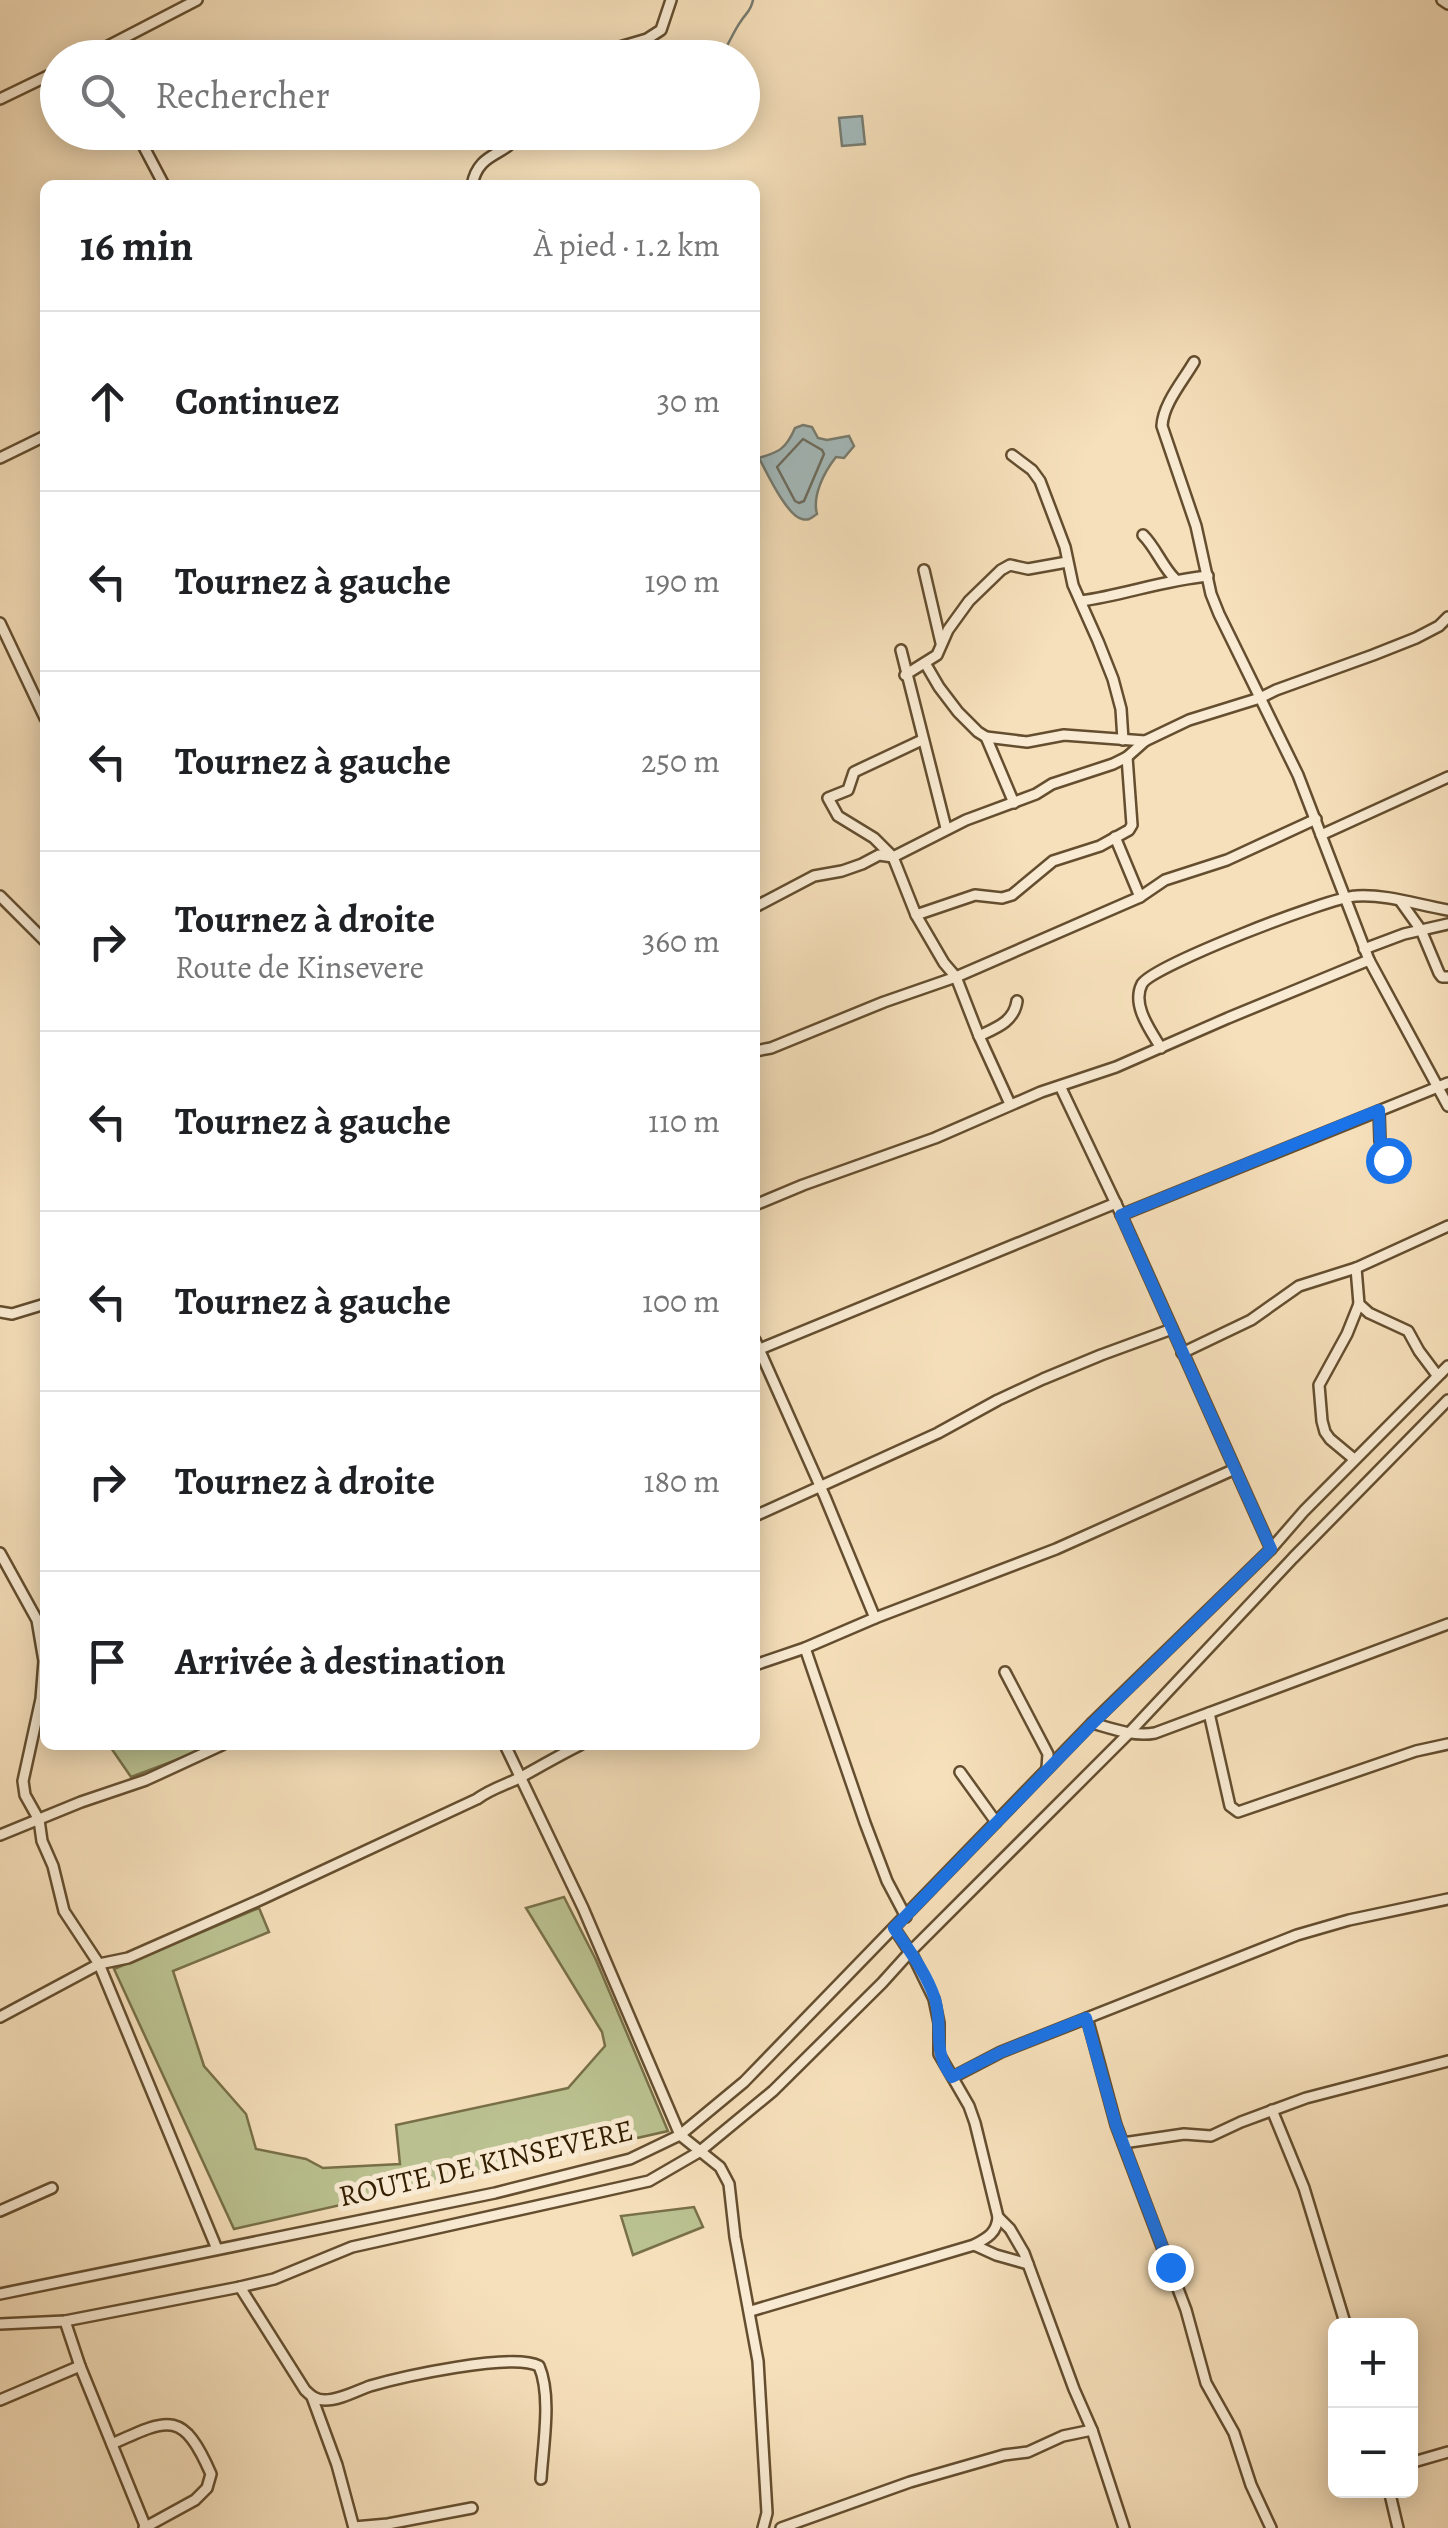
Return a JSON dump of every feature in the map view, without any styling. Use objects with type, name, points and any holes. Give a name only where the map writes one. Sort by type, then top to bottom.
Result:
[{"type":"street","points":[[122,40],[196,0]]},
{"type":"street","points":[[647,40],[661,30],[671,0]]},
{"type":"street","points":[[0,99],[40,80]]},
{"type":"street","points":[[146,150],[161,180]]},
{"type":"street","points":[[473,180],[481,164],[500,150]]},
{"type":"street","points":[[1194,362],[1168,405],[1162,426],[1196,526],[1218,614],[1298,775],[1369,960],[1443,1084],[1448,1106]]},
{"type":"street","points":[[0,458],[40,438]]},
{"type":"street","points":[[1012,455],[1040,481],[1065,548],[1073,584],[1113,680],[1121,709],[1123,740]]},
{"type":"street","points":[[1143,536],[1175,579]]},
{"type":"street","points":[[906,674],[937,655],[940,643],[969,601],[1001,570],[1010,565],[1028,569],[1067,562]]},
{"type":"street","points":[[924,570],[940,643]]},
{"type":"street","points":[[1081,601],[1175,579],[1208,576]]},
{"type":"street","points":[[760,904],[814,876],[862,864],[879,855],[892,858],[946,828],[1052,784],[1113,764],[1145,741],[1212,712],[1260,698],[1416,638],[1448,617]]},
{"type":"street","points":[[0,623],[40,707]]},
{"type":"street","points":[[901,650],[946,828]]},
{"type":"street","points":[[925,664],[958,712],[986,738],[1014,803]]},
{"type":"street","points":[[986,738],[1026,742],[1064,735],[1145,741]]},
{"type":"street","points":[[922,740],[854,772],[848,790],[828,798],[838,816],[874,838],[892,858],[916,915],[956,977],[1010,1104]]},
{"type":"street","points":[[916,915],[975,895],[1002,898],[1052,861],[1129,830],[1132,825],[1127,757]]},
{"type":"street","points":[[1321,835],[1448,776]]},
{"type":"street","points":[[760,1050],[956,977],[1140,897],[1165,880],[1226,860],[1316,819]]},
{"type":"street","points":[[1115,837],[1140,897]]},
{"type":"street","points":[[0,896],[40,936]]},
{"type":"street","points":[[1161,1048],[1139,998],[1144,980],[1176,961],[1344,897],[1375,896],[1448,910]]},
{"type":"street","points":[[1400,901],[1421,930],[1439,973],[1448,977]]},
{"type":"street","points":[[1364,949],[1448,924]]},
{"type":"street","points":[[760,1204],[1161,1048],[1369,960]]},
{"type":"street","points":[[979,1036],[1011,1018],[1016,1001]]},
{"type":"street","points":[[1121,1215],[1443,1084]]},
{"type":"street","points":[[1060,1086],[1271,1549]]},
{"type":"street","points":[[1379,1110],[1380,1140],[1388,1160]]},
{"type":"street","points":[[760,1345],[1116,1203]]},
{"type":"street","points":[[1182,1353],[1250,1320],[1298,1286],[1356,1268],[1448,1226]]},
{"type":"street","points":[[1354,1459],[1325,1432],[1319,1385],[1359,1304],[1356,1268]]},
{"type":"street","points":[[1359,1304],[1369,1313],[1408,1331],[1436,1375],[1445,1370]]},
{"type":"street","points":[[0,1312],[12,1314],[40,1306]]},
{"type":"street","points":[[760,1514],[938,1433],[1043,1379],[1172,1329]]},
{"type":"street","points":[[760,1356],[874,1618]]},
{"type":"street","name":"ROUTE DE KINSEVERE","points":[[0,2294],[514,2188],[630,2159],[680,2135],[744,2082],[1046,1770],[1271,1549],[1354,1459],[1445,1370]]},
{"type":"street","points":[[0,2324],[65,2321],[240,2288],[274,2279],[352,2247],[650,2181],[700,2152],[773,2091],[882,1984],[1130,1734],[1293,1558],[1448,1400]]},
{"type":"street","points":[[760,1663],[1056,1548],[1235,1469]]},
{"type":"street","points":[[0,1552],[37,1620],[40,1635]]},
{"type":"street","points":[[1092,1724],[1143,1736],[1156,1733],[1448,1624]]},
{"type":"street","points":[[805,1648],[865,1824],[906,1917]]},
{"type":"street","points":[[1005,1672],[1048,1754],[1046,1770]]},
{"type":"street","points":[[40,1703],[22,1781],[25,1795],[38,1820],[64,1911],[99,1964],[217,2249]]},
{"type":"street","points":[[1208,1714],[1230,1806],[1238,1812],[1448,1744]]},
{"type":"street","points":[[0,1836],[80,1802],[146,1780],[211,1750]]},
{"type":"street","points":[[507,1750],[583,1908],[680,2135],[720,2167],[730,2184],[758,2361],[768,2513],[763,2528]]},
{"type":"street","points":[[0,2017],[99,1964],[128,1958],[262,1899],[477,1799],[570,1750]]},
{"type":"street","points":[[960,1772],[996,1822]]},
{"type":"street","points":[[952,2077],[1001,2052],[1296,1935],[1448,1899]]},
{"type":"street","points":[[751,2312],[974,2245],[998,2225],[975,2123],[939,2054],[934,1999],[894,1928]]},
{"type":"street","points":[[1086,2018],[1116,2125],[1186,2310],[1206,2383],[1234,2433],[1271,2528]]},
{"type":"street","points":[[1124,2143],[1184,2134],[1211,2136],[1306,2098],[1448,2061]]},
{"type":"street","points":[[1272,2110],[1304,2188],[1344,2318]]},
{"type":"street","points":[[0,2211],[52,2188]]},
{"type":"street","points":[[998,2217],[1018,2240],[1028,2264],[1092,2430],[1124,2528]]},
{"type":"street","points":[[974,2245],[1028,2264]]},
{"type":"street","points":[[240,2288],[312,2398],[337,2465],[354,2528],[472,2508]]},
{"type":"street","points":[[65,2321],[80,2366],[145,2528],[194,2500],[207,2488],[211,2474],[186,2430],[170,2424],[153,2425],[112,2444]]},
{"type":"street","points":[[312,2398],[336,2398],[371,2386],[462,2367],[531,2362],[538,2366],[546,2392],[541,2479]]},
{"type":"street","points":[[0,2400],[80,2366]]},
{"type":"street","points":[[781,2528],[910,2482],[1028,2452],[1063,2436],[1092,2430]]},
{"type":"street","points":[[1418,2461],[1448,2452]]},
{"type":"street","points":[[1391,2498],[1398,2528]]},
{"type":"green space","points":[[112,1750],[203,1750],[131,1777]]},
{"type":"green space","points":[[564,1897],[596,1960],[668,2131],[234,2229],[114,1969],[259,1908],[269,1932],[173,1971],[204,2066],[246,2114],[256,2149],[306,2159],[323,2168],[400,2164],[396,2125],[568,2088],[605,2046],[602,2032],[526,1908]]},
{"type":"green space","points":[[694,2207],[703,2227],[633,2255],[621,2216]]},
{"type":"water","points":[[862,116],[865,144],[842,146],[839,118]]},
{"type":"water","points":[[812,427],[818,438],[827,440],[849,436],[854,446],[844,458],[836,457],[832,463],[818,492],[817,514],[806,520],[796,516],[784,502],[760,460],[781,449],[795,428]]},
{"type":"waterway","points":[[730,40],[753,0]]},
{"type":"route","points":[[1170,2267],[1116,2125],[1086,2018],[1001,2052],[952,2077],[939,2054],[934,1999],[894,1928],[1092,1724],[1271,1549],[1121,1215],[1379,1110],[1380,1140],[1388,1160]]}]
